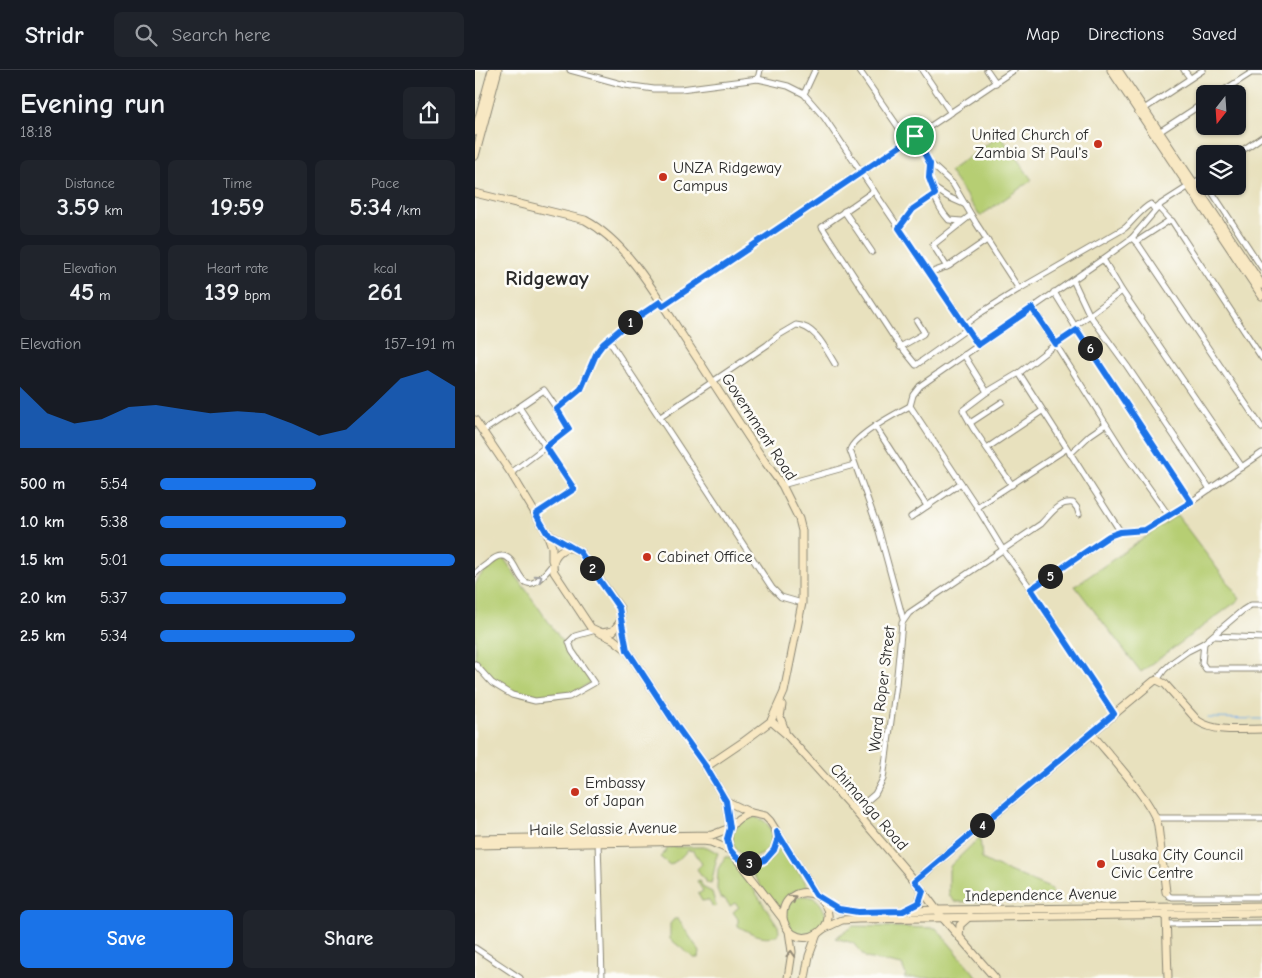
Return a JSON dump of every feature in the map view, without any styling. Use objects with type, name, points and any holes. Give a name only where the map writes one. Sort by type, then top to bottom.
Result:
[{"type":"main road","points":[[475,132],[492,70]]},
{"type":"main road","points":[[475,156],[498,70]]},
{"type":"main road","points":[[1111,70],[1262,285]]},
{"type":"main road","points":[[1118,70],[1262,296]]},
{"type":"main road","name":"Government Road","points":[[475,193],[585,220],[599,228],[613,240],[661,304],[713,381],[782,485],[797,514],[802,532],[802,603],[781,700],[771,721],[750,738],[706,767]]},
{"type":"main road","points":[[475,420],[511,473],[547,533],[552,547],[554,572],[591,628],[613,639],[627,650],[706,767],[726,801],[730,828]]},
{"type":"main road","points":[[547,533],[580,552],[585,558],[619,608],[627,650]]},
{"type":"main road","points":[[552,565],[559,551],[573,548]]},
{"type":"main road","points":[[597,631],[602,633],[613,631],[621,620]]},
{"type":"main road","points":[[915,881],[1151,683],[1157,680],[1165,684],[1203,724],[1216,728],[1262,729]]},
{"type":"main road","points":[[781,700],[781,720],[785,733]]},
{"type":"main road","name":"Chimanga Road","points":[[771,721],[785,733],[855,812],[995,978]]},
{"type":"main road","points":[[1091,734],[1139,792],[1157,818],[1166,892]]},
{"type":"main road","points":[[726,801],[751,813],[765,816],[775,826],[777,832],[778,838],[774,850],[766,859],[755,863],[739,860]]},
{"type":"main road","points":[[751,813],[738,818],[730,828],[727,839],[730,850],[783,919],[789,931],[792,952],[788,978]]},
{"type":"main road","name":"Haile Selassie Avenue","points":[[475,845],[712,835],[730,828]]},
{"type":"main road","points":[[777,832],[816,895],[823,900],[828,912],[826,924],[820,932],[809,956],[805,978]]},
{"type":"main road","name":"Haile Selassie Avenue","points":[[475,839],[703,841],[711,842],[730,850]]},
{"type":"main road","points":[[903,911],[919,903],[923,891]]},
{"type":"main road","points":[[783,919],[785,904],[789,898],[802,892],[816,895]]},
{"type":"main road","name":"Independence Avenue","points":[[823,900],[839,909],[858,912],[903,911],[970,916],[1262,913]]},
{"type":"main road","name":"Independence Avenue","points":[[820,932],[842,920],[940,913],[1262,906]]},
{"type":"main road","points":[[1166,913],[1168,978]]},
{"type":"main road","points":[[959,937],[960,925],[970,916]]},
{"type":"main road","points":[[789,931],[795,936],[803,938],[820,932]]},
{"type":"street","points":[[570,70],[625,85],[653,89],[681,89],[758,79],[788,86],[803,94],[824,117],[978,345]]},
{"type":"street","points":[[758,79],[759,70]]},
{"type":"street","points":[[803,94],[815,70]]},
{"type":"street","points":[[859,70],[908,141]]},
{"type":"street","points":[[922,70],[951,113]]},
{"type":"street","points":[[987,70],[996,83]]},
{"type":"street","points":[[557,409],[581,389],[597,352],[608,339],[1014,70]]},
{"type":"street","points":[[1184,70],[1190,78]]},
{"type":"street","points":[[1144,109],[1203,70]]},
{"type":"street","points":[[1232,85],[1251,73],[1262,73]]},
{"type":"street","points":[[1159,132],[1196,108]]},
{"type":"street","points":[[915,136],[930,164],[951,181],[1019,288]]},
{"type":"street","points":[[1246,148],[1262,137]]},
{"type":"street","points":[[930,164],[929,177],[939,204],[948,219],[963,221]]},
{"type":"street","points":[[1134,240],[1156,209],[1196,182]]},
{"type":"street","points":[[874,191],[822,227],[900,347],[916,365],[965,327],[981,312],[1019,288],[1125,228],[1144,208],[1151,204],[1170,220],[1191,249],[1262,358]]},
{"type":"street","points":[[934,191],[966,206]]},
{"type":"street","points":[[899,228],[913,209],[934,191]]},
{"type":"street","points":[[1214,195],[1262,268]]},
{"type":"street","points":[[845,211],[872,252]]},
{"type":"street","points":[[947,267],[933,245],[971,215]]},
{"type":"street","points":[[903,620],[879,531],[854,465],[850,452],[851,447],[875,426],[909,406],[920,386],[1103,259],[1170,220]]},
{"type":"street","points":[[929,272],[947,267],[987,240]]},
{"type":"street","points":[[1134,240],[1262,428]]},
{"type":"street","points":[[1103,259],[1122,291],[1242,467]]},
{"type":"street","points":[[1073,280],[1089,314],[1127,366],[1210,489]]},
{"type":"street","points":[[1011,485],[963,410],[987,392],[1019,373],[1076,328],[1089,314],[1122,291]]},
{"type":"street","points":[[1054,292],[1191,502]]},
{"type":"street","points":[[1032,308],[1106,424],[1169,516]]},
{"type":"street","points":[[900,347],[923,334],[924,332],[917,320]]},
{"type":"street","points":[[659,418],[779,335],[797,325],[807,328],[815,334],[835,364]]},
{"type":"street","points":[[608,339],[772,588],[781,597],[802,603]]},
{"type":"street","points":[[964,355],[987,392]]},
{"type":"street","points":[[1019,373],[1120,532]]},
{"type":"street","points":[[483,431],[544,390],[557,409],[569,429],[511,473]]},
{"type":"street","points":[[970,423],[1002,402]]},
{"type":"street","points":[[909,406],[977,507],[1003,550],[1114,714]]},
{"type":"street","points":[[519,407],[574,489],[536,514]]},
{"type":"street","points":[[987,448],[1042,410]]},
{"type":"street","points":[[1070,454],[1093,432],[1106,424]]},
{"type":"street","points":[[875,426],[927,506]]},
{"type":"street","points":[[977,507],[1066,449]]},
{"type":"street","points":[[1031,589],[1102,541],[1120,532],[1145,530],[1169,516],[1262,453]]},
{"type":"street","points":[[782,485],[854,465]]},
{"type":"street","points":[[911,517],[961,483]]},
{"type":"street","name":"Ward Roper Street","points":[[855,812],[875,794],[883,779],[903,620],[909,612],[1041,524],[1059,506],[1073,503],[1079,514]]},
{"type":"street","points":[[475,574],[495,557],[502,555],[508,558],[523,581],[530,584],[544,576],[552,565]]},
{"type":"street","points":[[1157,680],[1184,653],[1204,643],[1247,607],[1262,604]]},
{"type":"street","points":[[475,664],[492,683],[513,695],[535,700],[569,697],[594,683],[569,645],[569,642],[575,636],[597,631]]},
{"type":"street","points":[[1213,636],[1262,638]]},
{"type":"street","points":[[1204,643],[1202,663],[1206,669],[1262,669]]},
{"type":"street","points":[[1157,818],[1262,818]]},
{"type":"street","points":[[597,840],[602,978]]},
{"type":"street","points":[[1166,892],[1172,897],[1262,897]]},
{"type":"street","points":[[1167,924],[1262,923]]},
{"type":"street","points":[[475,948],[520,978]]},
{"type":"green space","points":[[1000,135],[1032,180],[980,216],[949,171]]},
{"type":"green space","points":[[1177,515],[1240,599],[1141,672],[1075,586]]},
{"type":"green space","points":[[502,556],[591,682],[567,695],[540,698],[514,693],[491,680],[482,670],[475,658],[475,585],[479,577]]},
{"type":"green space","points":[[756,817],[763,820],[769,826],[772,837],[771,845],[763,854],[756,857],[748,857],[741,854],[733,845],[732,833],[735,826],[744,818]]},
{"type":"green space","points":[[980,837],[982,859],[1052,889],[1052,901],[955,902],[949,895],[949,870],[951,865]]},
{"type":"green space","points":[[780,844],[810,889],[794,891],[783,901],[779,912],[746,865],[752,866],[767,862],[778,850]]},
{"type":"green space","points":[[667,847],[707,847],[718,853],[711,884],[707,883],[697,869],[702,864],[694,851],[688,850],[670,865],[660,857]]},
{"type":"green space","points":[[725,857],[734,860],[778,926],[779,932],[777,935],[762,936],[738,926],[738,919],[733,912],[739,907],[735,903],[730,906],[725,899],[720,898],[717,889],[718,869]]},
{"type":"green space","points":[[699,880],[704,888],[712,892],[716,906],[713,907],[708,900],[702,901],[698,894],[703,891],[697,881]]},
{"type":"green space","points":[[801,896],[812,897],[819,901],[827,918],[816,934],[794,933],[786,917],[787,908],[790,903]]},
{"type":"green space","points":[[674,919],[678,919],[700,952],[699,958],[694,958],[670,939],[670,924]]},
{"type":"green space","points":[[853,926],[936,928],[978,978],[904,978],[906,975],[902,965],[866,958],[853,943],[835,938]]},
{"type":"waterway","points":[[1208,718],[1262,719]]},
{"type":"place","name":"United Church of Zambia St Paul's","points":[[1098,144]]},
{"type":"place","name":"UNZA Ridgeway Campus","points":[[663,177]]},
{"type":"place","name":"Cabinet Office","points":[[647,557]]},
{"type":"place","name":"Embassy of Japan","points":[[575,792]]},
{"type":"place","name":"Lusaka City Council Civic Centre","points":[[1101,864]]},
{"type":"district","name":"Ridgeway","points":[[547,278]]},
{"type":"route","points":[[915,136],[930,164],[929,178],[935,194],[913,209],[899,228],[978,345],[1032,308],[1056,344],[1077,330],[1191,502],[1145,530],[1120,532],[1109,536],[1031,589],[1114,714],[915,881],[923,891],[919,903],[903,911],[858,912],[839,909],[816,895],[777,832],[778,838],[774,850],[771,855],[761,862],[744,862],[739,860],[730,850],[727,839],[730,828],[726,801],[706,767],[627,650],[619,608],[580,552],[547,533],[536,514],[574,489],[546,447],[569,429],[557,409],[581,389],[597,352],[603,344],[645,311],[660,302],[663,306],[915,136]]}]
